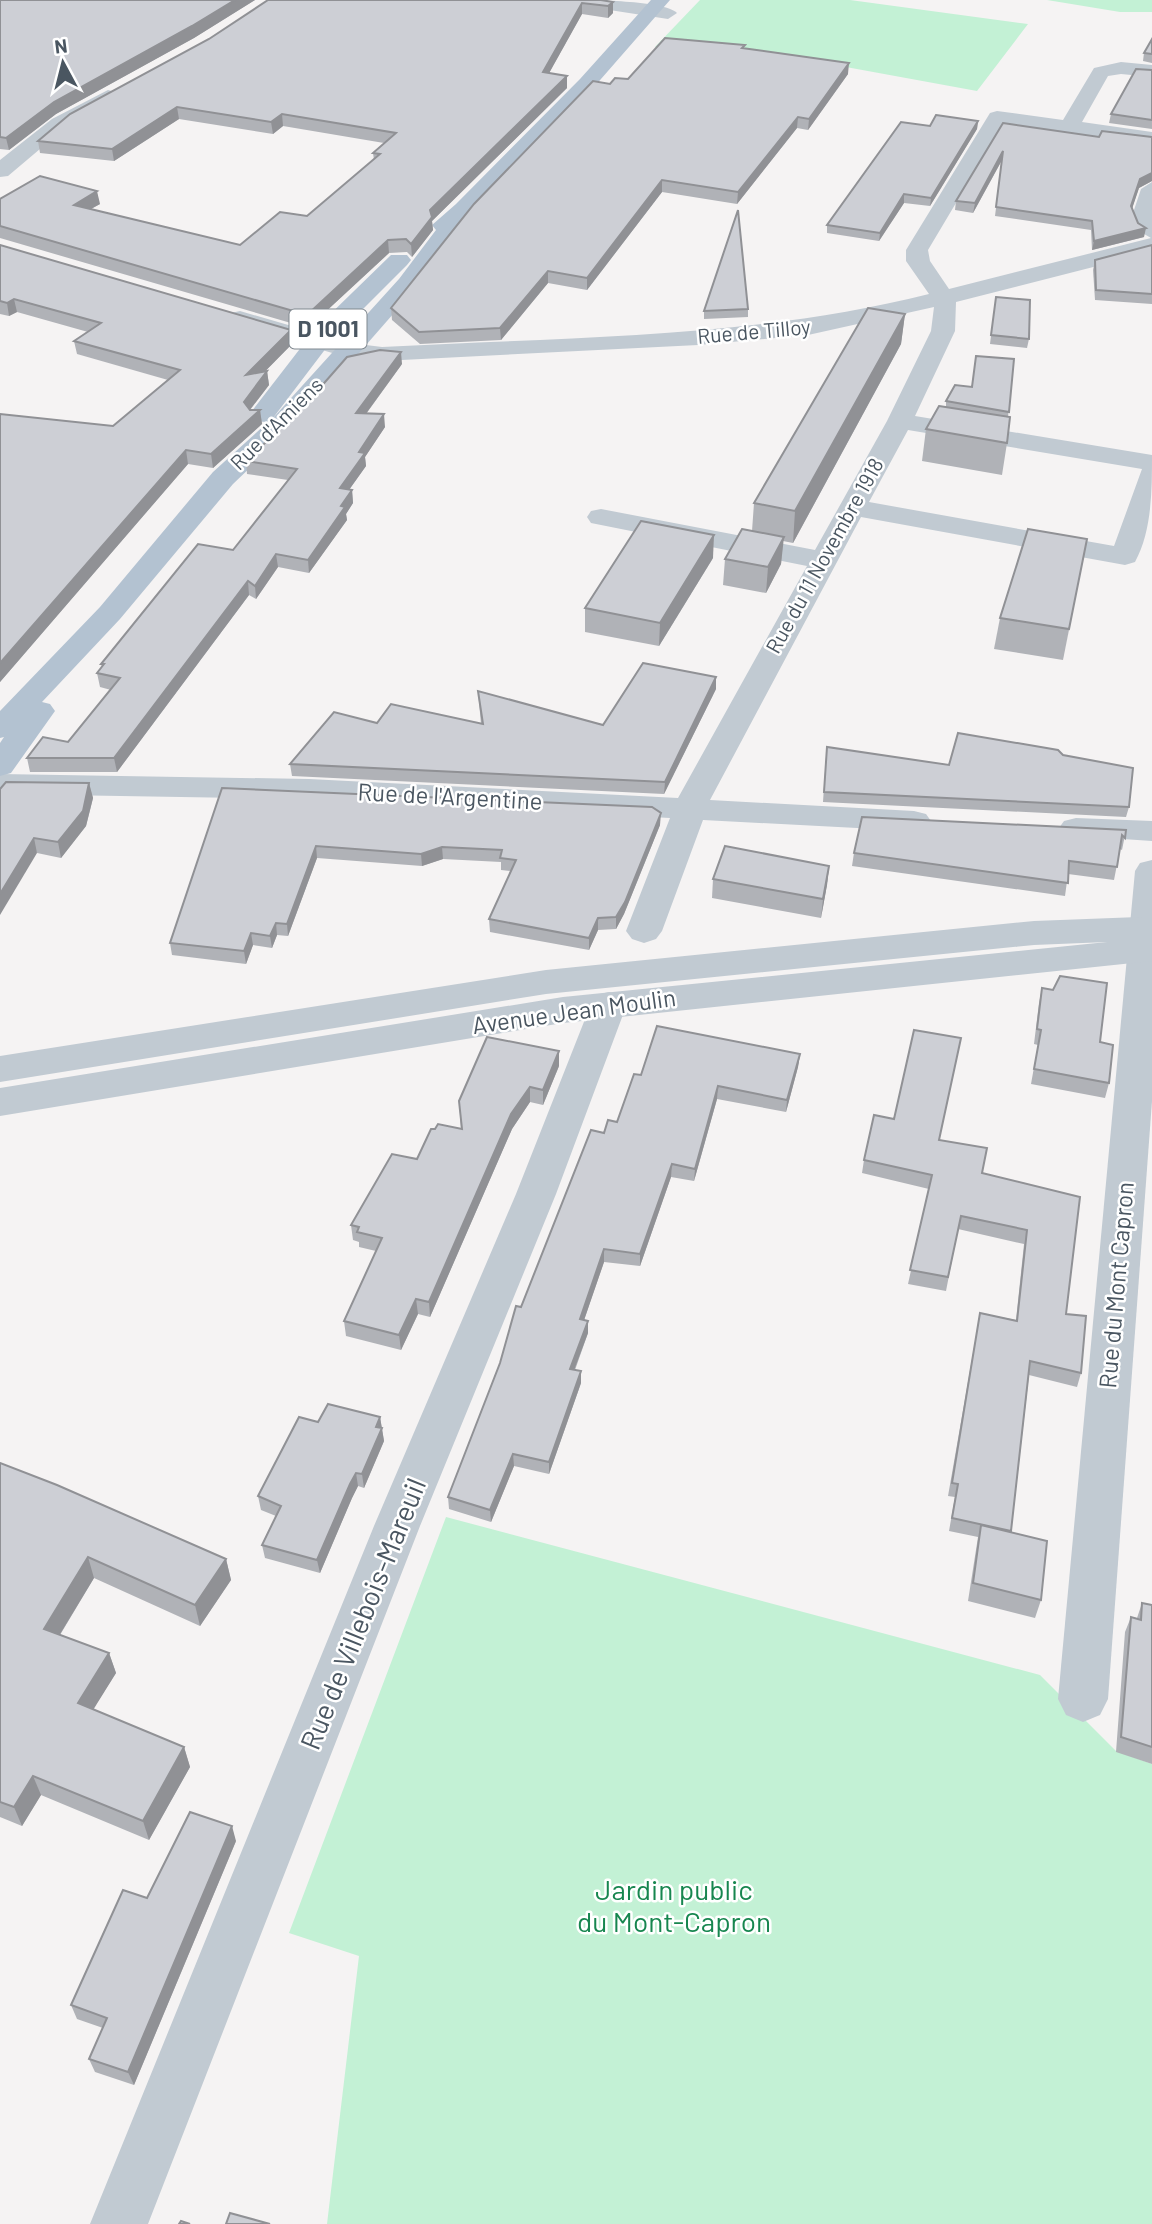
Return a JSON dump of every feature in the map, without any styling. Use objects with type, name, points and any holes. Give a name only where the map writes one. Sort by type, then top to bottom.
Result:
[{"type":"main road","name":"Rue d'Amiens","points":[[0,729],[110,613],[223,478],[294,412],[414,276],[464,209],[587,83],[638,43],[665,6]]},
{"type":"main road","name":"Rue d'Amiens","points":[[223,478],[264,412],[317,341],[397,261],[464,209]]},
{"type":"main road","name":"Rue d'Amiens","points":[[0,766],[110,613]]},
{"type":"street","points":[[577,0],[665,6]]},
{"type":"street","points":[[1069,127],[1101,72],[1121,68],[1152,71]]},
{"type":"street","points":[[0,171],[59,123],[125,87]]},
{"type":"street","points":[[943,298],[918,261],[917,250],[997,117],[1152,138]]},
{"type":"street","points":[[1152,189],[1141,213],[1152,232]]},
{"type":"street","name":"Rue de Tilloy","points":[[222,313],[348,350],[406,355],[756,334],[854,320],[1152,245]]},
{"type":"street","name":"Rue du 11 Novembre 1918","points":[[689,811],[822,560],[900,421],[943,331],[946,308],[943,298]]},
{"type":"street","points":[[900,421],[1152,463]]},
{"type":"street","points":[[851,507],[1125,556],[1152,475]]},
{"type":"street","points":[[601,517],[822,560]]},
{"type":"street","name":"Rue de l'Argentine","points":[[0,784],[309,789],[938,822]]},
{"type":"street","points":[[644,931],[689,811]]},
{"type":"street","points":[[1047,827],[1152,831]]},
{"type":"street","name":"Rue du Mont Capron","points":[[1083,1699],[1149,939],[1152,871]]},
{"type":"street","name":"Avenue Jean Moulin","points":[[0,1069],[570,979],[1034,933],[1149,939]]},
{"type":"street","name":"Avenue Jean Moulin","points":[[0,1102],[609,1004],[1149,939]]},
{"type":"street","name":"Rue de Villebois-Mareuil","points":[[119,2224],[392,1538],[536,1194],[609,1004]]},
{"type":"green space","points":[[700,0],[850,0],[1028,24],[977,91],[835,65],[655,47]]},
{"type":"green space","points":[[1047,0],[1152,0],[1152,12],[1120,12]]},
{"type":"green space","name":"Jardin public du Mont-Capron","points":[[446,1517],[1040,1675],[1116,1751],[1152,1764],[1152,2224],[327,2224],[359,1956],[289,1933]]},
{"type":"building","points":[[0,0],[235,0],[54,102],[6,138],[0,137]]},
{"type":"building","points":[[268,0],[613,2],[608,6],[582,3],[543,72],[567,76],[430,210],[432,217],[411,244],[406,239],[388,240],[307,315],[0,226],[0,199],[40,176],[97,191],[74,205],[240,245],[280,212],[307,216],[380,154],[373,153],[396,133],[282,114],[271,122],[177,107],[112,149],[38,141],[70,114],[209,39]]},
{"type":"building","points":[[665,38],[745,45],[742,48],[849,63],[809,119],[798,117],[738,192],[662,180],[587,278],[548,271],[500,328],[419,332],[391,308],[474,204],[593,81],[610,84],[615,78],[628,79]]},
{"type":"building","points":[[1152,39],[1152,54],[1144,53]]},
{"type":"building","points":[[1136,69],[1152,70],[1152,120],[1111,114]]},
{"type":"building","points":[[936,115],[978,121],[931,198],[904,194],[880,233],[827,225],[901,122],[930,126]]},
{"type":"building","points":[[1003,123],[1099,137],[1102,131],[1152,137],[1152,173],[1140,179],[1131,206],[1138,223],[1146,228],[1094,241],[1092,221],[996,207],[1003,151],[975,203],[956,201]]},
{"type":"building","points":[[738,210],[748,309],[704,311]]},
{"type":"building","points":[[0,245],[291,330],[246,375],[267,371],[244,402],[250,410],[260,410],[211,454],[186,450],[0,663],[0,414],[113,426],[180,370],[74,341],[101,323],[14,299],[7,303],[0,301]]},
{"type":"building","points":[[1152,245],[1152,294],[1096,290],[1095,260]]},
{"type":"building","points":[[996,297],[1030,300],[1029,339],[991,335]]},
{"type":"building","points":[[868,308],[905,314],[795,511],[754,503]]},
{"type":"building","points":[[380,350],[401,352],[356,413],[384,414],[359,452],[365,453],[340,488],[352,490],[341,506],[345,507],[308,560],[276,554],[255,586],[248,581],[114,758],[27,758],[43,737],[68,742],[120,678],[97,673],[104,664],[101,664],[198,544],[233,550],[297,469],[246,461],[304,406],[347,357]]},
{"type":"building","points":[[976,356],[1014,359],[1009,412],[946,401],[955,385],[972,387]]},
{"type":"building","points":[[939,406],[1010,417],[1007,443],[926,429]]},
{"type":"building","points":[[641,521],[714,535],[660,623],[585,608]]},
{"type":"building","points":[[742,529],[784,537],[768,567],[725,559]]},
{"type":"building","points":[[1028,529],[1087,539],[1069,629],[1000,618]]},
{"type":"building","points":[[643,663],[716,677],[665,782],[290,764],[334,712],[377,723],[391,704],[483,724],[478,691],[603,725]]},
{"type":"building","points":[[958,733],[1058,750],[1063,755],[1133,768],[1129,807],[824,792],[827,747],[949,765]]},
{"type":"building","points":[[6,782],[89,783],[83,811],[58,842],[34,838],[0,894],[0,789]]},
{"type":"building","points":[[222,788],[652,807],[661,813],[625,902],[616,917],[598,918],[589,938],[489,919],[516,860],[500,858],[502,850],[442,847],[421,854],[316,846],[287,924],[276,923],[270,936],[251,933],[244,951],[170,943]]},
{"type":"building","points":[[862,817],[1126,830],[1125,838],[1122,835],[1117,867],[1069,861],[1068,883],[854,853]]},
{"type":"building","points":[[725,846],[829,866],[823,899],[713,879]]},
{"type":"building","points":[[1060,976],[1107,983],[1100,1042],[1113,1045],[1109,1083],[1034,1069],[1041,1030],[1037,1029],[1042,988],[1053,990]]},
{"type":"building","points":[[657,1026],[800,1054],[787,1100],[718,1086],[695,1169],[672,1164],[640,1254],[604,1249],[580,1319],[588,1321],[570,1369],[581,1371],[549,1462],[513,1454],[490,1510],[448,1497],[500,1363],[516,1306],[521,1307],[591,1130],[604,1133],[608,1120],[617,1122],[634,1074],[641,1075]]},
{"type":"building","points":[[914,1030],[961,1038],[939,1140],[987,1148],[982,1173],[1080,1197],[1066,1314],[1086,1316],[1081,1373],[1030,1361],[1011,1531],[952,1518],[958,1484],[952,1483],[980,1313],[1017,1321],[1027,1230],[961,1216],[948,1277],[910,1270],[932,1175],[864,1160],[874,1115],[894,1119]]},
{"type":"building","points":[[487,1037],[559,1051],[543,1090],[530,1087],[511,1114],[429,1302],[416,1299],[399,1335],[344,1321],[382,1238],[357,1232],[359,1227],[351,1225],[392,1154],[417,1159],[431,1129],[435,1129],[438,1124],[462,1129],[459,1101]]},
{"type":"building","points":[[328,1404],[380,1417],[376,1427],[382,1428],[362,1474],[356,1473],[350,1484],[317,1560],[262,1545],[281,1506],[258,1496],[299,1417],[318,1422]]},
{"type":"building","points":[[0,1463],[226,1559],[195,1605],[88,1557],[44,1629],[109,1653],[78,1703],[184,1747],[143,1821],[33,1776],[14,1807],[0,1802]]},
{"type":"building","points":[[981,1525],[1047,1541],[1041,1600],[973,1583]]},
{"type":"building","points":[[1142,1603],[1152,1605],[1152,1747],[1121,1737],[1131,1617],[1141,1620]]},
{"type":"building","points":[[190,1812],[232,1826],[128,2072],[89,2059],[107,2018],[71,2005],[123,1890],[147,1898]]},
{"type":"building","points":[[230,2213],[270,2224],[226,2224]]}]
